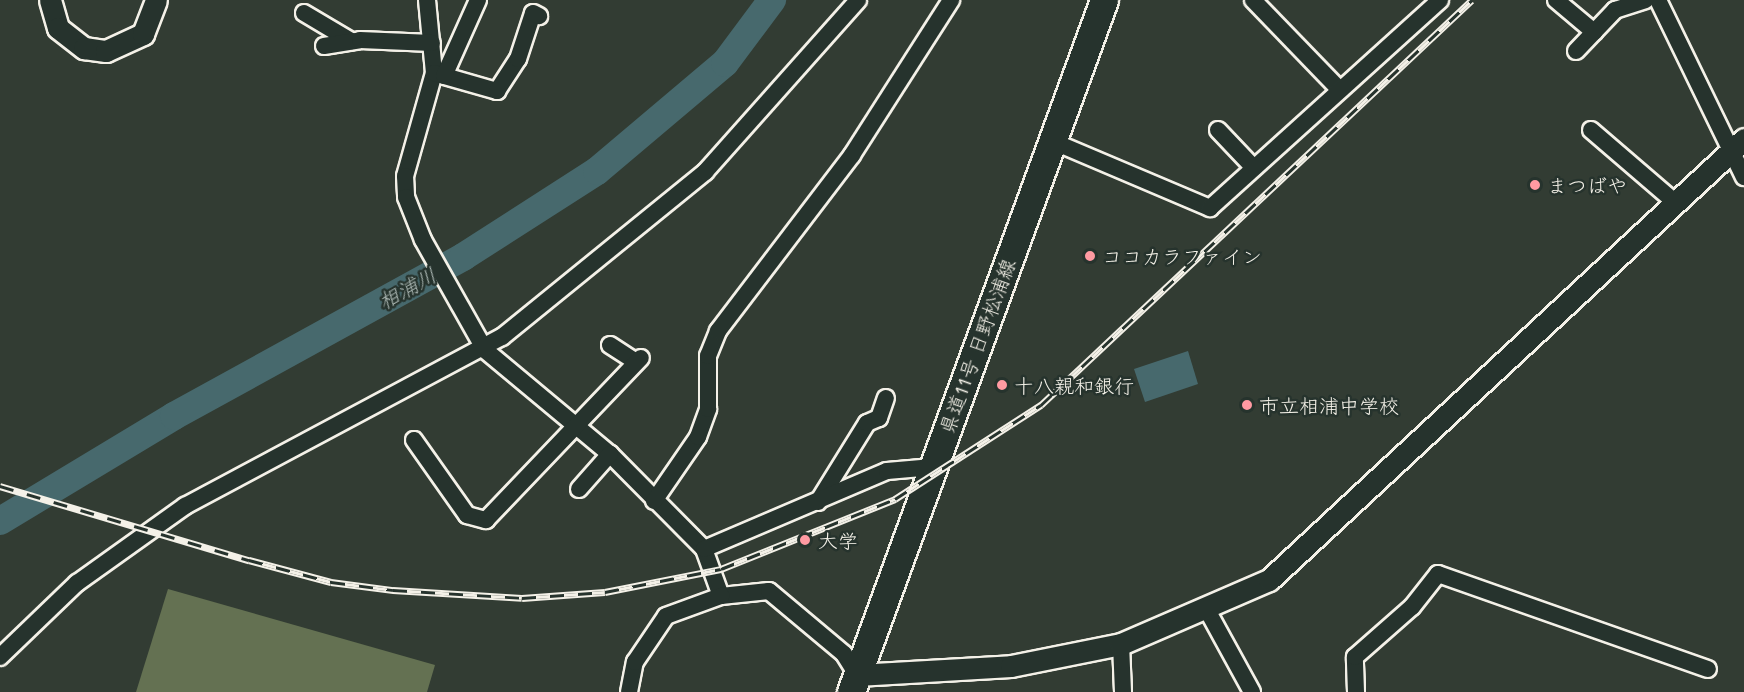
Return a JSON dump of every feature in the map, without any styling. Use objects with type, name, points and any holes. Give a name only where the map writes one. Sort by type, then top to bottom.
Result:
[{"type":"main road","name":"県道11号 日野松浦線","points":[[854,683],[1104,0]]},
{"type":"street","points":[[50,0],[58,28],[84,48],[106,51],[143,34],[156,0]]},
{"type":"street","points":[[427,0],[432,43],[439,75]]},
{"type":"street","points":[[478,0],[439,75],[405,176],[406,197],[423,240],[482,345],[610,454],[704,549],[722,596]]},
{"type":"street","points":[[0,657],[77,583],[184,506],[482,345],[705,172],[858,0]]},
{"type":"street","points":[[654,501],[698,437],[708,410],[708,356],[718,331],[852,155],[951,0]]},
{"type":"street","points":[[1253,0],[1340,90]]},
{"type":"street","points":[[1052,141],[1210,208],[1440,0]]},
{"type":"street","points":[[1556,0],[1594,32]]},
{"type":"street","points":[[1576,51],[1615,10],[1645,0]]},
{"type":"street","points":[[1658,0],[1738,145],[1744,177]]},
{"type":"street","points":[[304,13],[351,41]]},
{"type":"street","points":[[439,75],[497,90],[518,59],[533,13],[539,16]]},
{"type":"street","points":[[324,46],[351,41],[432,43]]},
{"type":"street","points":[[1218,130],[1254,168]]},
{"type":"street","points":[[1591,130],[1676,203]]},
{"type":"street","points":[[629,692],[635,662],[666,616],[722,596],[769,591],[844,654],[854,683],[1011,666],[1121,644],[1269,580],[1738,145]]},
{"type":"street","points":[[414,440],[467,515],[486,520],[639,360],[610,345]]},
{"type":"street","points":[[818,502],[867,423],[879,418],[886,398]]},
{"type":"street","points":[[579,489],[610,454]]},
{"type":"street","points":[[704,549],[887,471],[933,467]]},
{"type":"street","points":[[1356,692],[1355,657],[1412,607],[1438,574],[1708,669]]},
{"type":"street","points":[[1206,608],[1252,692]]},
{"type":"street","points":[[1121,644],[1123,692]]},
{"type":"green space","points":[[168,589],[435,665],[427,692],[136,692]]},
{"type":"water","points":[[1188,351],[1198,384],[1145,402],[1134,369]]},
{"type":"waterway","name":"相浦川","points":[[0,521],[174,416],[463,257],[597,171],[725,63],[772,0]]},
{"type":"railway","points":[[0,486],[331,582],[393,590],[522,598],[605,592],[721,569],[895,499],[1041,405],[1472,0]]},
{"type":"place","name":"まつばや","points":[[1535,185]]},
{"type":"place","name":"ココカラファイン","points":[[1090,256]]},
{"type":"place","name":"十八親和銀行","points":[[1002,385]]},
{"type":"place","name":"市立相浦中学校","points":[[1247,405]]},
{"type":"place","name":"大学","points":[[805,540]]}]
